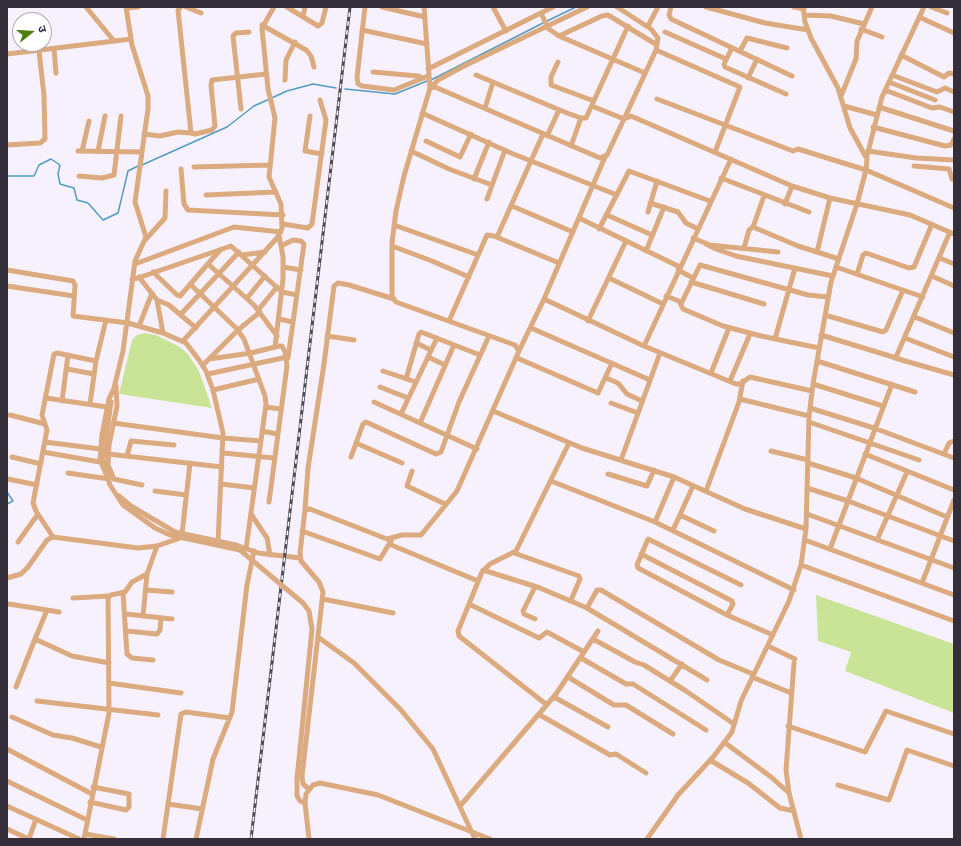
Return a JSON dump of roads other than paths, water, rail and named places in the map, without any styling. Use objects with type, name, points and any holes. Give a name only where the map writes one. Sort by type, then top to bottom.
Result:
[{"type":"street","points":[[86,7],[114,41]]},
{"type":"street","points":[[138,7],[126,8],[131,39],[148,96],[148,109],[135,205],[146,239]]},
{"type":"street","points":[[181,7],[178,10],[191,133]]},
{"type":"street","points":[[186,7],[201,14]]},
{"type":"street","points":[[274,7],[262,25],[266,74],[275,118],[269,177],[281,204],[283,215],[283,224],[280,234],[283,267],[282,292],[275,347]]},
{"type":"street","points":[[287,7],[320,26],[326,7]]},
{"type":"street","points":[[303,17],[305,7]]},
{"type":"street","points":[[365,7],[357,78],[360,86],[394,90],[438,80],[546,24],[587,7]]},
{"type":"street","points":[[382,7],[425,17]]},
{"type":"street","points":[[394,300],[392,293],[392,246],[394,225],[402,180],[422,113],[429,82],[424,7]]},
{"type":"street","points":[[493,7],[506,31]]},
{"type":"street","points":[[428,69],[553,7]]},
{"type":"street","points":[[302,531],[380,559],[390,541],[402,535],[421,535],[457,491],[477,449],[519,351],[544,299],[605,157],[625,118],[656,47],[657,34],[648,26],[617,7]]},
{"type":"street","points":[[648,26],[658,7]]},
{"type":"street","points":[[671,7],[669,15],[671,19],[792,76]]},
{"type":"street","points":[[706,7],[723,10],[765,23],[808,30]]},
{"type":"street","points":[[794,7],[864,24]]},
{"type":"street","points":[[841,96],[856,59],[856,43],[872,7]]},
{"type":"street","points":[[647,839],[678,795],[710,760],[732,732],[738,708],[794,590],[801,565],[805,540],[809,416],[828,297],[833,276],[857,204],[866,170],[867,154],[873,127],[879,107],[885,90],[924,7]]},
{"type":"street","points":[[931,7],[947,13]]},
{"type":"street","points":[[804,10],[808,30],[841,96],[853,133],[867,154]]},
{"type":"street","points":[[541,13],[546,24],[559,36],[645,73]]},
{"type":"street","points":[[559,36],[605,15],[612,16],[656,47],[738,86],[740,89],[715,152]]},
{"type":"street","points":[[919,17],[954,33]]},
{"type":"street","points":[[262,25],[295,42],[309,53],[314,67]]},
{"type":"street","points":[[476,75],[558,110],[581,118],[588,116],[628,26]]},
{"type":"street","points":[[362,30],[427,44]]},
{"type":"street","points":[[861,30],[882,37]]},
{"type":"street","points":[[242,109],[233,36],[236,33],[249,32]]},
{"type":"street","points":[[665,32],[726,59]]},
{"type":"street","points":[[740,51],[747,38],[787,48]]},
{"type":"street","points":[[56,73],[54,49],[131,39]]},
{"type":"street","points":[[285,80],[286,60],[295,42]]},
{"type":"street","points":[[732,48],[726,59],[725,67],[786,94]]},
{"type":"street","points":[[7,54],[29,52]]},
{"type":"street","points":[[7,144],[40,143],[45,139],[44,95],[40,52]]},
{"type":"street","points":[[901,55],[944,77],[949,73],[954,74]]},
{"type":"street","points":[[748,78],[757,59]]},
{"type":"street","points":[[558,62],[551,77],[551,85],[625,118],[630,116],[792,186],[830,198],[910,215],[952,233],[895,358]]},
{"type":"street","points":[[373,72],[415,75],[545,135],[600,158],[605,157]]},
{"type":"street","points":[[144,134],[160,136],[178,132],[195,134],[212,130],[216,126],[211,85],[212,80],[266,74]]},
{"type":"street","points":[[892,75],[937,92],[945,88],[954,92]]},
{"type":"street","points":[[485,108],[494,82]]},
{"type":"street","points":[[889,82],[935,100]]},
{"type":"street","points":[[885,90],[932,108],[940,107],[954,112]]},
{"type":"street","points":[[657,99],[726,124],[793,151],[798,149],[866,170],[954,208]]},
{"type":"street","points":[[283,224],[308,228],[312,224],[326,116],[320,100]]},
{"type":"street","points":[[844,106],[877,116]]},
{"type":"street","points":[[879,107],[954,131]]},
{"type":"street","points":[[497,238],[532,161],[558,110]]},
{"type":"street","points":[[422,113],[505,150],[593,184],[617,195]]},
{"type":"street","points":[[98,151],[105,116]]},
{"type":"street","points":[[79,176],[102,178],[114,175],[121,116]]},
{"type":"street","points":[[310,116],[305,151],[322,154]]},
{"type":"street","points":[[572,146],[581,118]]},
{"type":"street","points":[[89,121],[80,151],[141,152]]},
{"type":"street","points":[[873,127],[946,146],[951,145],[954,139]]},
{"type":"street","points":[[426,141],[460,157],[471,134]]},
{"type":"street","points":[[474,178],[489,142]]},
{"type":"street","points":[[487,200],[505,150]]},
{"type":"street","points":[[411,151],[492,185]]},
{"type":"street","points":[[867,154],[953,160],[949,169],[952,179],[954,180]]},
{"type":"street","points":[[644,346],[710,201],[731,159]]},
{"type":"street","points":[[194,166],[270,165]]},
{"type":"street","points":[[914,166],[949,169]]},
{"type":"street","points":[[181,169],[184,204],[188,210],[283,215]]},
{"type":"street","points":[[600,229],[629,171],[710,201]]},
{"type":"street","points":[[721,178],[764,196],[809,212]]},
{"type":"street","points":[[648,212],[657,181]]},
{"type":"street","points":[[785,204],[792,186]]},
{"type":"street","points":[[166,191],[165,218],[146,239],[135,264],[124,351],[107,407],[100,449],[100,462],[118,495],[125,502],[161,525],[188,536],[270,555],[300,558]]},
{"type":"street","points":[[206,195],[276,192]]},
{"type":"street","points":[[744,248],[749,230],[753,227],[764,196]]},
{"type":"street","points":[[817,252],[830,198]]},
{"type":"street","points":[[650,203],[678,212],[686,223],[698,229]]},
{"type":"street","points":[[512,206],[573,232]]},
{"type":"street","points":[[646,251],[664,207]]},
{"type":"street","points":[[607,215],[652,236]]},
{"type":"street","points":[[579,218],[679,269],[692,280],[764,304]]},
{"type":"street","points":[[857,274],[863,256],[866,253],[909,268],[914,267],[932,224]]},
{"type":"street","points":[[394,225],[478,255]]},
{"type":"street","points":[[135,264],[234,227],[280,234]]},
{"type":"street","points":[[753,227],[839,259]]},
{"type":"street","points":[[183,341],[215,308],[280,234]]},
{"type":"street","points":[[449,321],[488,235],[559,262]]},
{"type":"street","points":[[693,238],[731,254],[833,276]]},
{"type":"street","points":[[269,502],[280,409],[304,247],[303,242],[293,240],[281,246]]},
{"type":"street","points":[[588,321],[626,241]]},
{"type":"street","points":[[706,244],[778,252]]},
{"type":"street","points":[[132,280],[221,248],[231,246],[282,292],[297,295]]},
{"type":"street","points":[[392,246],[469,277]]},
{"type":"street","points":[[153,272],[178,296],[221,248]]},
{"type":"street","points":[[181,314],[240,253],[265,252]]},
{"type":"street","points":[[940,258],[954,264]]},
{"type":"street","points":[[208,264],[247,298],[259,311],[277,336]]},
{"type":"street","points":[[681,304],[699,266],[702,265],[808,295],[828,297]]},
{"type":"street","points":[[283,267],[301,270]]},
{"type":"street","points":[[775,339],[795,268]]},
{"type":"street","points":[[836,268],[923,297]]},
{"type":"street","points":[[7,270],[73,280],[75,285],[73,316],[128,322],[163,333],[183,341],[203,365],[208,374],[213,390],[224,438],[218,542]]},
{"type":"street","points":[[247,298],[265,276]]},
{"type":"street","points":[[932,276],[954,286]]},
{"type":"street","points":[[139,278],[157,300],[163,333]]},
{"type":"street","points":[[609,278],[663,304]]},
{"type":"street","points":[[190,284],[238,330],[251,353],[266,396],[266,407],[246,549]]},
{"type":"street","points":[[309,789],[303,784],[302,776],[323,598],[319,582],[302,564],[300,558],[308,468],[332,292],[335,284],[354,286],[394,300],[515,345],[519,351]]},
{"type":"street","points":[[7,286],[74,296]]},
{"type":"street","points":[[203,365],[259,311],[277,287]]},
{"type":"street","points":[[825,315],[883,332],[886,330],[903,290]]},
{"type":"street","points":[[139,326],[152,293]]},
{"type":"street","points":[[666,296],[681,304],[683,309],[729,328],[750,334],[819,348]]},
{"type":"street","points":[[544,299],[644,346],[738,385],[750,377],[812,391]]},
{"type":"street","points":[[157,300],[169,305],[196,328]]},
{"type":"street","points":[[915,317],[954,333]]},
{"type":"street","points":[[279,319],[294,322]]},
{"type":"street","points":[[90,404],[96,361],[106,320]]},
{"type":"street","points":[[531,328],[650,380]]},
{"type":"street","points":[[711,373],[729,328]]},
{"type":"street","points":[[406,379],[416,343],[421,332],[480,355]]},
{"type":"street","points":[[730,381],[750,334]]},
{"type":"street","points":[[822,335],[954,375]]},
{"type":"street","points":[[327,336],[354,340]]},
{"type":"street","points":[[351,456],[366,422],[436,454],[441,452],[459,402],[489,336]]},
{"type":"street","points":[[401,414],[437,338]]},
{"type":"street","points":[[905,338],[954,357]]},
{"type":"street","points":[[416,343],[431,350]]},
{"type":"street","points":[[420,423],[454,345]]},
{"type":"street","points":[[209,360],[282,346],[287,359]]},
{"type":"street","points":[[53,537],[38,514],[33,503],[48,430],[42,415],[54,354],[57,353],[96,361]]},
{"type":"street","points":[[621,460],[660,353]]},
{"type":"street","points":[[62,401],[68,355]]},
{"type":"street","points":[[428,357],[445,365]]},
{"type":"street","points":[[517,358],[596,393],[599,392],[612,363]]},
{"type":"street","points":[[208,374],[287,359]]},
{"type":"street","points":[[817,361],[915,392]]},
{"type":"street","points":[[67,370],[94,374]]},
{"type":"street","points":[[383,371],[416,382]]},
{"type":"street","points":[[606,378],[618,383],[627,394],[642,400]]},
{"type":"street","points":[[213,390],[259,379]]},
{"type":"street","points":[[706,492],[740,398],[743,381]]},
{"type":"street","points":[[115,383],[117,406],[108,454],[109,468],[114,479],[142,486]]},
{"type":"street","points":[[813,384],[883,406]]},
{"type":"street","points":[[830,550],[874,428],[892,384]]},
{"type":"street","points":[[380,387],[408,398]]},
{"type":"street","points":[[112,393],[103,460],[108,481],[123,505],[155,528],[170,535],[233,548],[243,552],[303,603],[309,611],[312,629],[297,779],[297,796],[300,801],[305,803]]},
{"type":"street","points":[[46,398],[107,407]]},
{"type":"street","points":[[740,398],[809,416]]},
{"type":"street","points":[[374,402],[477,449]]},
{"type":"street","points":[[611,403],[638,413]]},
{"type":"street","points":[[266,407],[280,409]]},
{"type":"street","points":[[810,408],[874,428],[954,458]]},
{"type":"street","points":[[493,411],[570,443],[674,477],[745,509],[806,528]]},
{"type":"street","points":[[10,415],[45,424]]},
{"type":"street","points":[[809,422],[920,460]]},
{"type":"street","points":[[113,423],[224,438],[261,441]]},
{"type":"street","points":[[262,431],[277,434]]},
{"type":"street","points":[[127,456],[131,441],[174,445]]},
{"type":"street","points":[[944,454],[949,443],[954,441]]},
{"type":"street","points":[[45,442],[100,449]]},
{"type":"street","points":[[356,443],[402,463]]},
{"type":"street","points":[[547,705],[459,636],[458,631],[483,570],[490,564],[514,554],[570,443]]},
{"type":"street","points":[[43,452],[100,462]]},
{"type":"street","points":[[771,452],[808,462],[856,478],[947,517]]},
{"type":"street","points":[[223,453],[274,458]]},
{"type":"street","points":[[108,454],[222,466]]},
{"type":"street","points":[[865,454],[954,490]]},
{"type":"street","points":[[12,457],[41,464]]},
{"type":"street","points":[[182,534],[190,463]]},
{"type":"street","points":[[608,474],[647,486],[654,470]]},
{"type":"street","points":[[412,471],[407,486],[445,504]]},
{"type":"street","points":[[877,540],[907,472]]},
{"type":"street","points":[[68,473],[108,479]]},
{"type":"street","points":[[655,522],[674,477]]},
{"type":"street","points":[[8,479],[36,485]]},
{"type":"street","points":[[551,481],[673,530],[794,590]]},
{"type":"street","points":[[221,484],[254,488]]},
{"type":"street","points":[[673,530],[693,486]]},
{"type":"street","points":[[807,488],[848,501],[887,517],[954,541]]},
{"type":"street","points":[[155,492],[186,495]]},
{"type":"street","points":[[922,583],[954,500]]},
{"type":"street","points":[[305,510],[310,509],[387,539],[478,581]]},
{"type":"street","points":[[18,542],[38,514]]},
{"type":"street","points":[[251,514],[267,538],[270,555]]},
{"type":"street","points":[[807,514],[954,568]]},
{"type":"street","points":[[680,515],[714,531]]},
{"type":"street","points":[[7,578],[21,574],[28,567],[47,540],[53,537],[138,548],[157,546],[188,536]]},
{"type":"street","points":[[741,585],[648,539],[637,564],[638,568],[727,615],[773,635]]},
{"type":"street","points":[[805,540],[954,595]]},
{"type":"street","points":[[143,616],[147,574],[157,546]]},
{"type":"street","points":[[196,839],[213,759],[230,718],[247,585],[254,551]]},
{"type":"street","points":[[514,554],[579,576],[580,579],[571,600]]},
{"type":"street","points":[[641,554],[732,601],[733,604],[727,615]]},
{"type":"street","points":[[801,565],[954,621]]},
{"type":"street","points":[[483,570],[571,600],[587,608],[707,680]]},
{"type":"street","points":[[73,598],[109,596],[123,593],[132,582],[147,574]]},
{"type":"street","points":[[535,587],[523,611],[535,619]]},
{"type":"street","points":[[146,590],[172,592]]},
{"type":"street","points":[[587,608],[596,590],[601,590],[719,660],[791,693]]},
{"type":"street","points":[[123,593],[126,614],[128,656],[132,658],[153,660]]},
{"type":"street","points":[[109,596],[109,710],[84,837],[114,839]]},
{"type":"street","points":[[323,598],[393,613]]},
{"type":"street","points":[[8,604],[59,612]]},
{"type":"street","points":[[469,604],[538,637],[541,638],[547,632],[584,652]]},
{"type":"street","points":[[16,687],[47,610]]},
{"type":"street","points":[[126,614],[172,619]]},
{"type":"street","points":[[127,631],[157,634],[160,630],[161,618]]},
{"type":"street","points":[[460,806],[540,715],[568,677],[598,631]]},
{"type":"street","points":[[318,637],[354,662],[409,719],[438,757],[475,839]]},
{"type":"street","points":[[593,638],[670,681],[734,724]]},
{"type":"street","points":[[35,639],[72,656],[109,663]]},
{"type":"street","points":[[768,646],[795,661],[788,726],[786,770],[789,793],[801,839]]},
{"type":"street","points":[[580,658],[626,684],[633,684],[706,730]]},
{"type":"street","points":[[670,681],[682,664]]},
{"type":"street","points":[[568,677],[614,705],[626,705],[673,734]]},
{"type":"street","points":[[109,683],[181,693]]},
{"type":"street","points":[[554,697],[608,727]]},
{"type":"street","points":[[38,701],[158,716]]},
{"type":"street","points":[[788,726],[865,752],[886,711],[954,734]]},
{"type":"street","points":[[163,839],[181,714],[186,712],[230,718]]},
{"type":"street","points":[[540,715],[610,756],[616,754],[646,773]]},
{"type":"street","points":[[12,718],[53,735],[72,738],[101,747]]},
{"type":"street","points":[[724,742],[771,777],[789,793]]},
{"type":"street","points":[[7,749],[92,794]]},
{"type":"street","points":[[838,785],[890,800],[907,750],[954,766]]},
{"type":"street","points":[[710,760],[748,783],[780,808],[794,811]]},
{"type":"street","points":[[7,781],[87,820]]},
{"type":"street","points":[[309,839],[305,803],[306,794],[313,785],[320,783],[354,789],[396,801],[490,839]]},
{"type":"street","points":[[90,802],[126,810],[129,807],[130,794],[93,787]]},
{"type":"street","points":[[168,804],[202,809]]},
{"type":"street","points":[[7,806],[79,839]]},
{"type":"street","points":[[7,829],[29,839],[36,819]]},
{"type":"waterway","points":[[547,21],[576,7]]},
{"type":"waterway","points":[[431,80],[543,23]]},
{"type":"waterway","points":[[345,89],[395,94],[427,81]]},
{"type":"waterway","points":[[142,165],[227,127],[254,106],[287,91],[313,84],[336,88]]},
{"type":"waterway","points":[[7,176],[34,176],[39,165],[51,159],[60,165],[58,174],[60,184],[74,188],[77,200],[88,203],[103,220],[118,213],[128,171],[138,166]]},
{"type":"waterway","points":[[7,492],[13,501],[7,504]]},
{"type":"railway","points":[[251,839],[350,7]]}]
